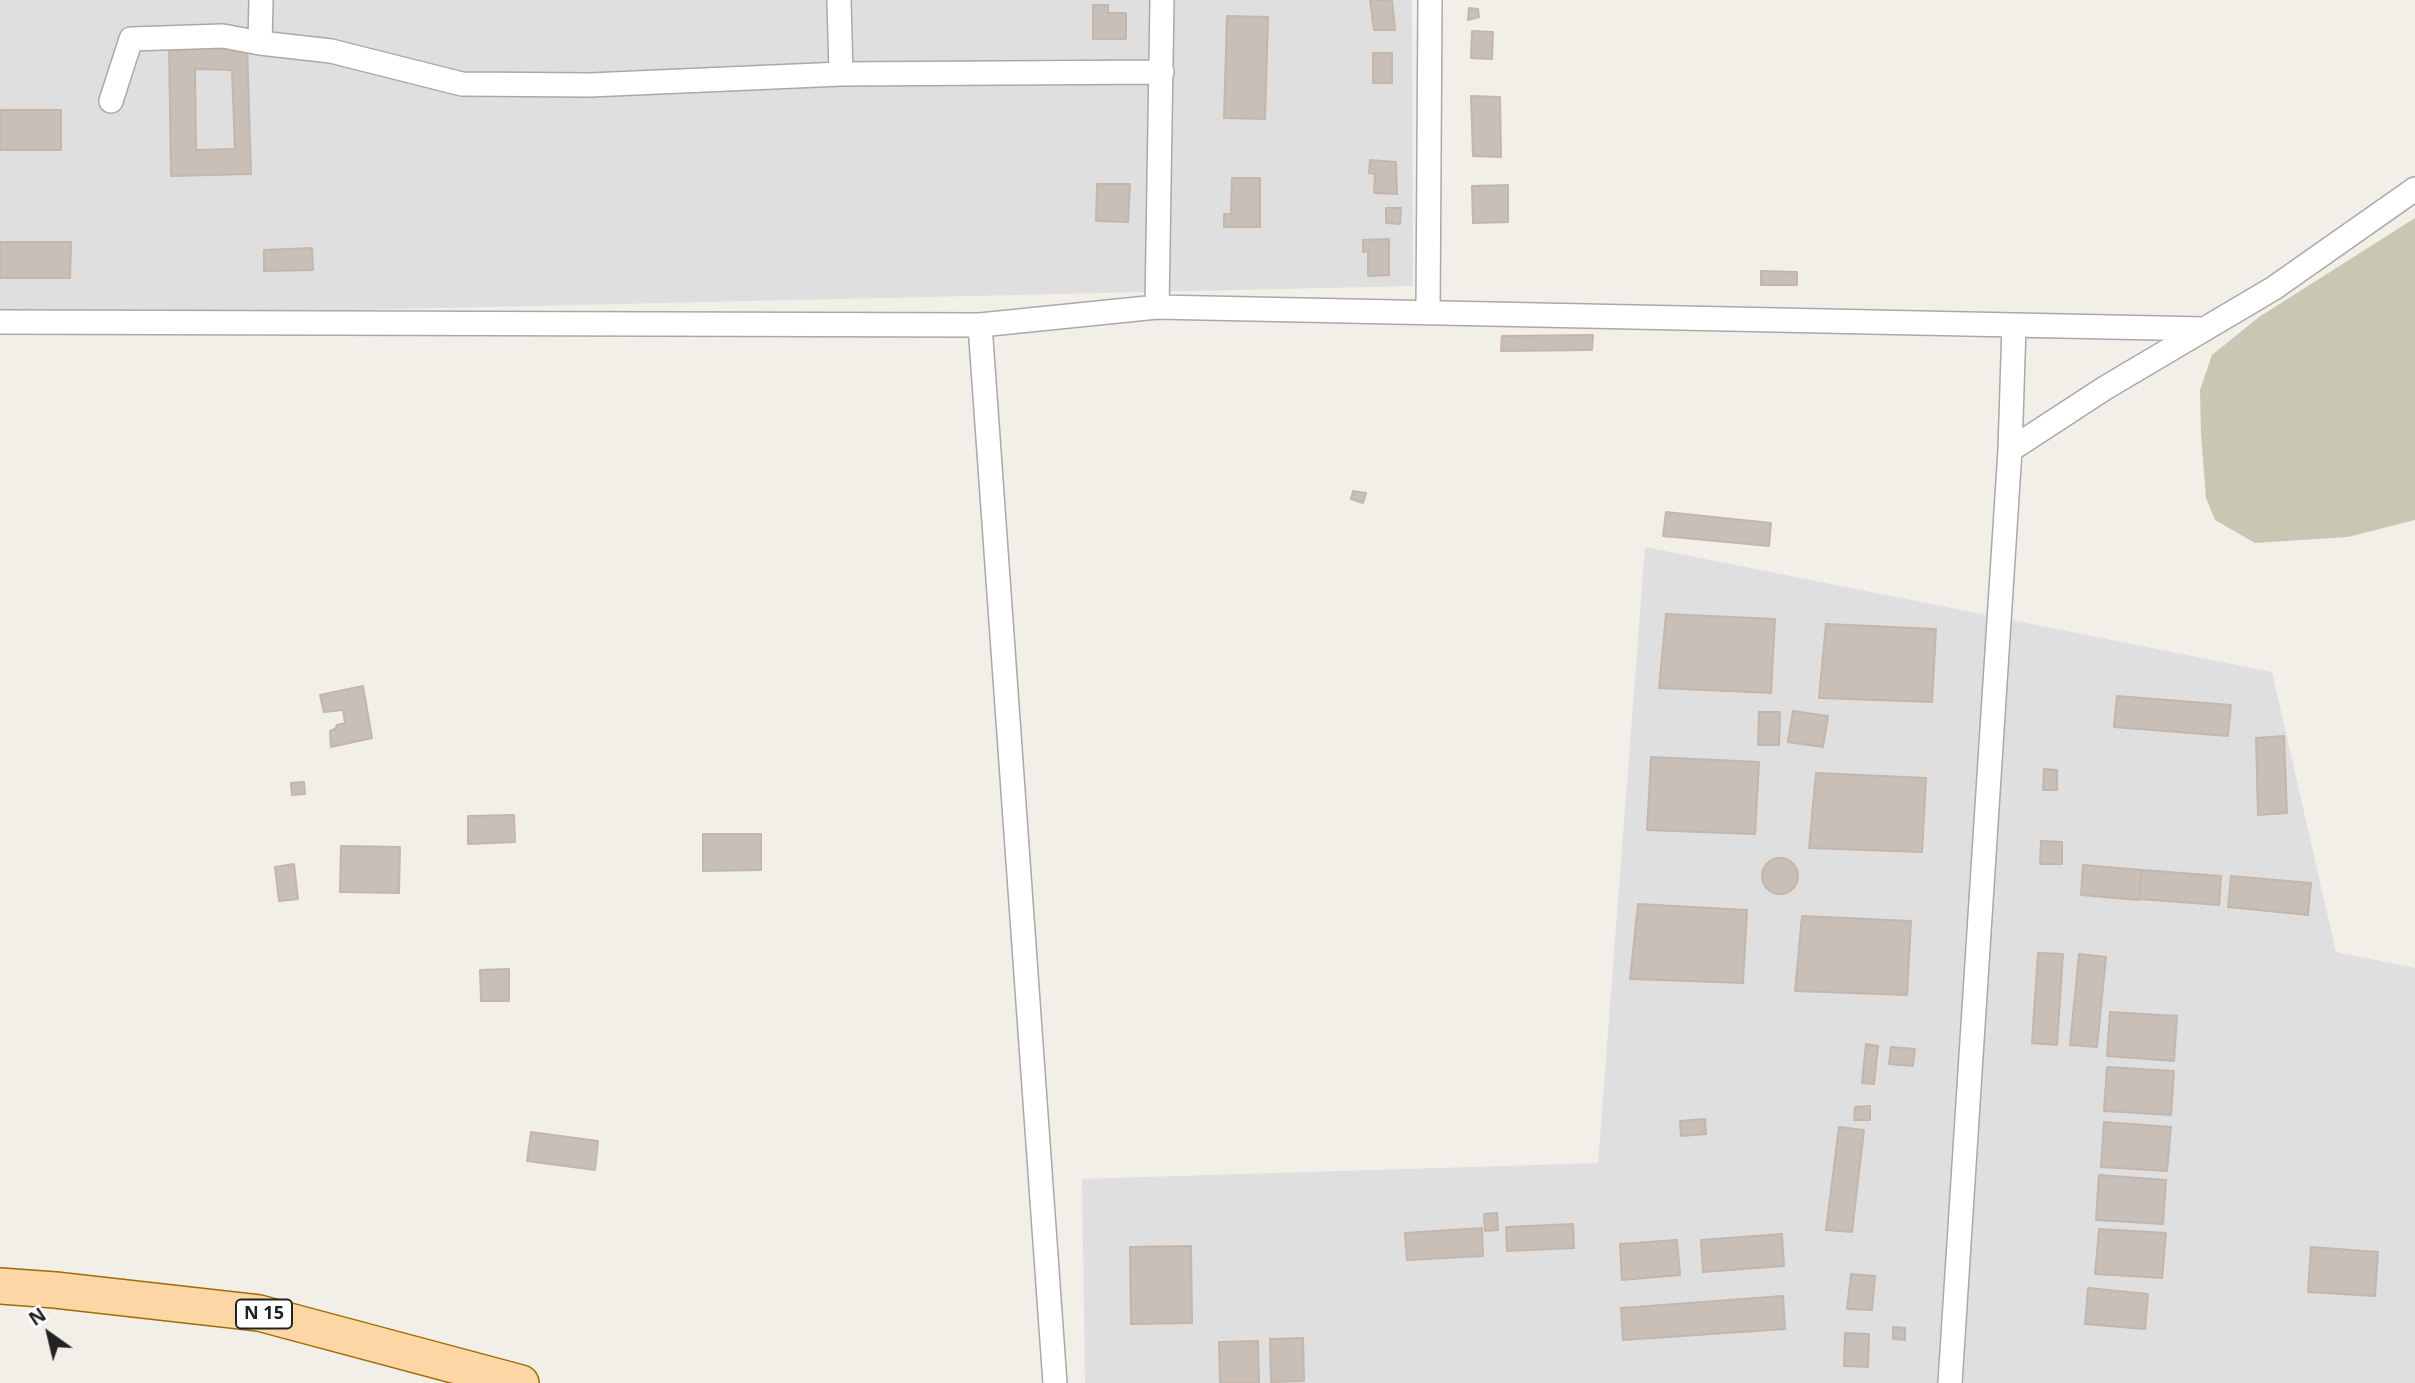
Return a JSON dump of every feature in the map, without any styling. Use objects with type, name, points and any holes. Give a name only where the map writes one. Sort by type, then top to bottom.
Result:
[{"type":"main road","name":"N 15","points":[[0,1286],[69,1291],[259,1313],[483,1379],[520,1383]]},
{"type":"street","points":[[260,43],[261,0]]},
{"type":"street","points":[[839,0],[841,74]]},
{"type":"street","points":[[1157,307],[1162,0]]},
{"type":"street","points":[[1429,313],[1430,0]]},
{"type":"street","points":[[111,101],[131,39],[223,36],[331,51],[462,84],[590,85],[841,74],[1162,72]]},
{"type":"street","points":[[2010,450],[2105,388],[2274,288],[2415,189]]},
{"type":"street","points":[[0,322],[980,325],[1157,307],[2205,329]]},
{"type":"street","points":[[980,325],[1055,1383]]},
{"type":"street","points":[[1950,1383],[2010,450],[2014,326]]},
{"type":"shaded area","points":[[0,0],[1412,0],[1413,286],[0,318]]},
{"type":"shaded area","points":[[2415,218],[2415,520],[2348,537],[2255,543],[2215,520],[2206,498],[2200,390],[2212,355],[2259,317]]},
{"type":"shaded area","points":[[1645,547],[2272,672],[2336,952],[2415,968],[2415,1383],[1085,1383],[1082,1179],[1598,1163]]},
{"type":"building","points":[[1370,0],[1392,0],[1395,30],[1374,30]]},
{"type":"building","points":[[1093,5],[1108,5],[1108,13],[1126,13],[1126,39],[1093,39]]},
{"type":"building","points":[[1469,8],[1478,9],[1479,17],[1468,20]]},
{"type":"building","points":[[1227,16],[1268,17],[1265,119],[1224,118]]},
{"type":"building","points":[[1472,31],[1493,32],[1492,59],[1471,58]]},
{"type":"building","points":[[247,44],[251,174],[171,176],[169,45]],"holes":[[[195,69],[232,70],[235,149],[196,150]]]},
{"type":"building","points":[[1373,53],[1392,53],[1392,83],[1373,83]]},
{"type":"building","points":[[1471,96],[1500,97],[1501,157],[1473,156]]},
{"type":"building","points":[[0,110],[61,110],[61,150],[0,150]]},
{"type":"building","points":[[1370,160],[1396,162],[1397,194],[1374,193],[1375,174],[1369,173]]},
{"type":"building","points":[[1232,178],[1260,178],[1260,227],[1224,227],[1224,214],[1231,214]]},
{"type":"building","points":[[1097,184],[1130,184],[1128,222],[1096,221]]},
{"type":"building","points":[[1508,185],[1508,222],[1473,223],[1472,186]]},
{"type":"building","points":[[1386,208],[1401,208],[1400,224],[1386,223]]},
{"type":"building","points":[[1389,239],[1389,275],[1368,276],[1368,251],[1363,252],[1363,240]]},
{"type":"building","points":[[0,242],[71,242],[70,278],[0,278]]},
{"type":"building","points":[[312,248],[313,270],[264,271],[264,250]]},
{"type":"building","points":[[1761,271],[1797,272],[1797,285],[1761,285]]},
{"type":"building","points":[[1593,335],[1592,350],[1501,351],[1502,336]]},
{"type":"building","points":[[1353,491],[1366,493],[1363,503],[1351,499]]},
{"type":"building","points":[[1666,512],[1771,523],[1769,546],[1663,536]]},
{"type":"building","points":[[1666,614],[1775,619],[1771,693],[1659,688]]},
{"type":"building","points":[[1826,624],[1936,629],[1932,702],[1819,698]]},
{"type":"building","points":[[363,686],[372,738],[331,747],[330,731],[345,723],[343,710],[324,712],[320,695]]},
{"type":"building","points":[[2117,696],[2231,705],[2228,736],[2114,727]]},
{"type":"building","points":[[1793,711],[1828,716],[1823,747],[1788,742]]},
{"type":"building","points":[[1759,712],[1780,712],[1779,745],[1758,745]]},
{"type":"building","points":[[2284,736],[2287,813],[2258,815],[2256,738]]},
{"type":"building","points":[[1651,757],[1759,762],[1755,834],[1647,830]]},
{"type":"building","points":[[2044,769],[2057,770],[2057,790],[2043,790]]},
{"type":"building","points":[[1816,773],[1926,778],[1922,852],[1809,848]]},
{"type":"building","points":[[304,782],[305,794],[292,795],[291,783]]},
{"type":"building","points":[[514,815],[515,842],[468,844],[468,816]]},
{"type":"building","points":[[703,834],[761,834],[761,870],[703,871]]},
{"type":"building","points":[[2041,841],[2062,842],[2062,864],[2040,864]]},
{"type":"building","points":[[341,846],[400,847],[399,893],[340,892]]},
{"type":"building","points":[[1780,858],[1793,863],[1798,876],[1793,889],[1780,894],[1767,889],[1762,876],[1767,863]]},
{"type":"building","points":[[294,864],[298,899],[279,901],[275,867]]},
{"type":"building","points":[[2083,865],[2142,870],[2139,900],[2081,895]]},
{"type":"building","points":[[2142,870],[2221,876],[2219,905],[2139,899]]},
{"type":"building","points":[[2231,876],[2311,883],[2308,915],[2228,907]]},
{"type":"building","points":[[1638,904],[1747,910],[1743,983],[1630,979]]},
{"type":"building","points":[[1802,916],[1911,921],[1907,995],[1795,991]]},
{"type":"building","points":[[2038,953],[2063,954],[2057,1045],[2032,1043]]},
{"type":"building","points":[[2079,954],[2106,957],[2097,1047],[2070,1045]]},
{"type":"building","points":[[509,969],[509,1001],[481,1001],[480,970]]},
{"type":"building","points":[[2110,1012],[2177,1016],[2174,1061],[2107,1056]]},
{"type":"building","points":[[1866,1044],[1878,1046],[1874,1084],[1862,1083]]},
{"type":"building","points":[[1891,1047],[1915,1049],[1913,1066],[1889,1064]]},
{"type":"building","points":[[2107,1067],[2174,1071],[2171,1115],[2104,1111]]},
{"type":"building","points":[[1870,1106],[1870,1120],[1854,1120],[1855,1107]]},
{"type":"building","points":[[1705,1119],[1706,1134],[1681,1136],[1680,1121]]},
{"type":"building","points":[[2104,1122],[2171,1127],[2167,1171],[2101,1167]]},
{"type":"building","points":[[1839,1127],[1864,1130],[1852,1232],[1826,1230]]},
{"type":"building","points":[[531,1132],[598,1141],[595,1170],[527,1161]]},
{"type":"building","points":[[2099,1175],[2166,1180],[2163,1224],[2096,1220]]},
{"type":"building","points":[[1497,1213],[1498,1230],[1485,1231],[1484,1214]]},
{"type":"building","points":[[1573,1224],[1574,1248],[1507,1251],[1506,1227]]},
{"type":"building","points":[[1482,1228],[1483,1256],[1407,1260],[1405,1233]]},
{"type":"building","points":[[2099,1229],[2166,1233],[2162,1278],[2095,1274]]},
{"type":"building","points":[[1782,1234],[1784,1266],[1703,1272],[1701,1240]]},
{"type":"building","points":[[1677,1240],[1680,1275],[1622,1280],[1620,1244]]},
{"type":"building","points":[[1191,1246],[1192,1323],[1131,1324],[1130,1247]]},
{"type":"building","points":[[2311,1247],[2378,1252],[2375,1296],[2308,1292]]},
{"type":"building","points":[[1851,1274],[1875,1276],[1872,1310],[1847,1309]]},
{"type":"building","points":[[2088,1288],[2148,1294],[2145,1329],[2085,1324]]},
{"type":"building","points":[[1783,1296],[1785,1329],[1623,1340],[1621,1308]]},
{"type":"building","points":[[1893,1327],[1905,1328],[1905,1340],[1893,1339]]},
{"type":"building","points":[[1845,1333],[1869,1334],[1868,1367],[1844,1366]]},
{"type":"building","points":[[1303,1338],[1304,1381],[1271,1382],[1270,1339]]},
{"type":"building","points":[[1258,1341],[1259,1383],[1220,1383],[1219,1342]]}]
